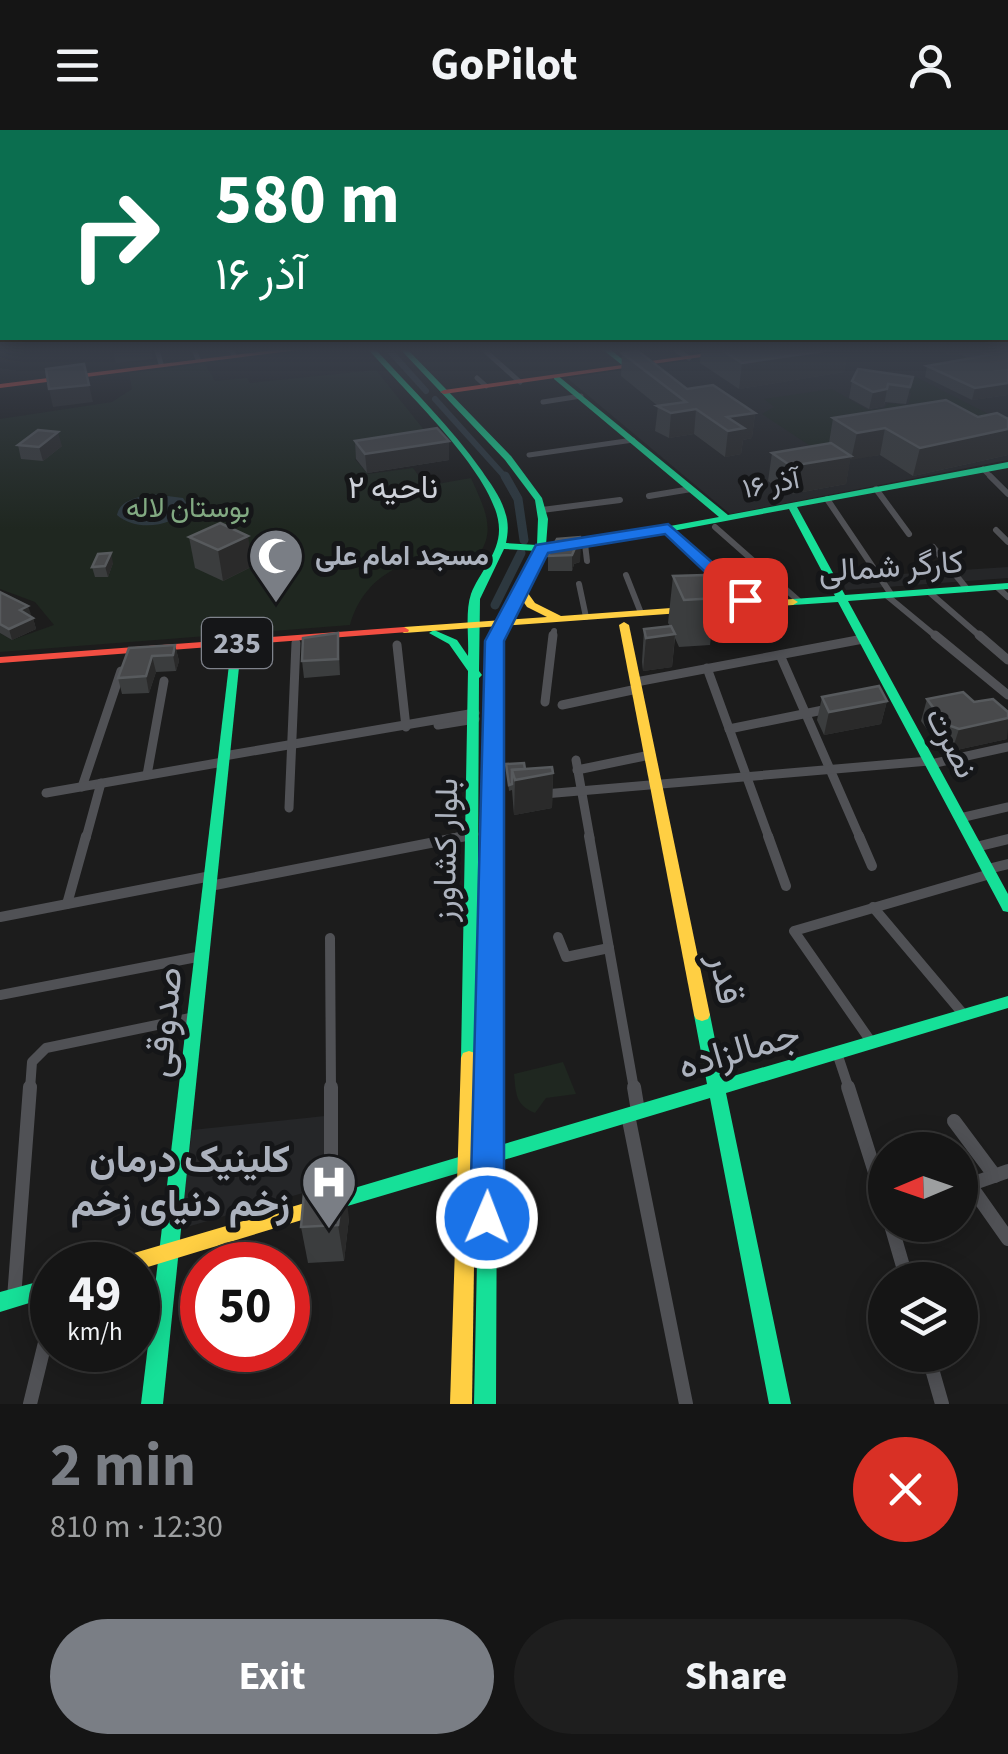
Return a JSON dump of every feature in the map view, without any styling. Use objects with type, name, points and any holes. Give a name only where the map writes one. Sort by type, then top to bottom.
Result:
[{"type":"main road","name":"بلوار کشاورز","points":[[424,409],[496,494],[504,524],[500,546],[474,600],[474,834],[461,1404]]},
{"type":"main road","points":[[461,409],[518,470],[542,510]]},
{"type":"main road","points":[[597,409],[691,489],[720,522]]},
{"type":"main road","name":"۱۶ آذر","points":[[500,546],[585,544],[720,522],[1008,465]]},
{"type":"main road","name":"نصرت","points":[[791,506],[1008,906]]},
{"type":"main road","name":"بلوار کشاورز","points":[[484,1404],[493,654],[503,624],[542,548],[542,510]]},
{"type":"main road","name":"کارگر شمالی","points":[[0,663],[557,623],[586,617],[623,620],[641,613],[799,601],[843,602],[967,589],[1004,590]]},
{"type":"main road","points":[[521,592],[557,623]]},
{"type":"main road","points":[[474,600],[433,631],[452,642],[476,675]]},
{"type":"main road","name":"قدر","points":[[623,620],[780,1404]]},
{"type":"main road","name":"صدوقی","points":[[152,1404],[236,645]]},
{"type":"main road","name":"جمالزاده","points":[[160,1255],[1008,1002]]},
{"type":"street","points":[[529,456],[633,440]]},
{"type":"street","points":[[983,470],[1008,494]]},
{"type":"street","points":[[649,496],[691,489]]},
{"type":"street","points":[[876,490],[909,534]]},
{"type":"street","points":[[827,499],[888,595],[1008,695]]},
{"type":"street","points":[[542,510],[620,500]]},
{"type":"street","points":[[720,522],[799,601]]},
{"type":"street","points":[[668,529],[748,605],[761,633]]},
{"type":"street","points":[[996,530],[1008,542]]},
{"type":"street","points":[[585,544],[587,561]]},
{"type":"street","points":[[932,546],[967,589]]},
{"type":"street","points":[[626,576],[641,613]]},
{"type":"street","points":[[578,584],[586,617]]},
{"type":"street","points":[[928,592],[1008,660]]},
{"type":"street","points":[[546,702],[557,623]]},
{"type":"street","points":[[562,706],[707,668],[863,639]]},
{"type":"street","points":[[289,808],[296,641]]},
{"type":"street","points":[[397,645],[406,728]]},
{"type":"street","points":[[82,787],[128,653]]},
{"type":"street","points":[[780,654],[872,866]]},
{"type":"street","points":[[707,668],[786,886]]},
{"type":"street","points":[[148,776],[164,681]]},
{"type":"street","points":[[876,699],[894,696]]},
{"type":"street","points":[[729,729],[841,706]]},
{"type":"street","points":[[46,793],[148,776],[291,744],[475,716]]},
{"type":"street","points":[[531,796],[930,763],[1008,747]]},
{"type":"street","points":[[650,755],[577,765],[633,1113],[686,1404]]},
{"type":"street","points":[[67,904],[101,784]]},
{"type":"street","points":[[960,818],[1008,807]]},
{"type":"street","points":[[0,917],[474,834]]},
{"type":"street","points":[[976,847],[1008,839]]},
{"type":"street","points":[[872,1043],[795,934],[799,928],[1008,864]]},
{"type":"street","points":[[873,907],[964,1015]]},
{"type":"street","points":[[558,937],[566,957],[609,948]]},
{"type":"street","points":[[330,938],[330,1203]]},
{"type":"street","points":[[0,995],[202,956]]},
{"type":"street","points":[[7,1300],[32,1062],[36,1054],[46,1048],[195,1017]]},
{"type":"street","points":[[838,1053],[868,1149]]},
{"type":"street","points":[[954,1121],[1001,1174]]},
{"type":"street","points":[[978,1203],[1008,1239]]},
{"type":"street","points":[[30,1404],[38,1372]]},
{"type":"street","points":[[933,1372],[942,1404]]},
{"type":"shaded area","points":[[605,409],[1008,409],[1008,460],[730,514]]},
{"type":"shaded area","points":[[152,494],[183,498],[189,507],[174,519],[154,525],[134,524],[117,515],[126,503]]},
{"type":"shaded area","points":[[1008,567],[1008,578],[846,590],[840,578]]},
{"type":"shaded area","points":[[325,1116],[324,1182],[320,1188],[187,1227],[181,1223],[192,1130]]},
{"type":"green space","name":"بوستان لاله","points":[[63,409],[408,409],[437,446],[355,459],[368,474],[413,468],[426,486],[471,478],[484,508],[487,536],[479,554],[418,560],[383,576],[358,605],[350,625],[0,652],[0,633],[12,640],[54,625],[35,602],[0,589],[0,419]]},
{"type":"green space","points":[[770,409],[980,409],[1008,424],[951,430],[836,463],[762,414]]},
{"type":"green space","points":[[563,1062],[576,1094],[546,1098],[535,1113],[524,1106],[516,1093],[514,1074]]},
{"type":"building","points":[[697,409],[750,409],[755,413],[727,417],[744,428],[728,431]]},
{"type":"building","points":[[887,409],[964,409],[978,417],[997,413],[1008,419],[1008,429],[920,448],[885,428],[857,433],[833,418]]},
{"type":"building","points":[[437,428],[449,441],[365,454],[355,441]]},
{"type":"building","points":[[38,430],[58,432],[39,447],[18,445]]},
{"type":"building","points":[[831,443],[851,456],[791,466],[772,453]]},
{"type":"building","points":[[220,523],[248,536],[218,550],[189,537]]},
{"type":"building","points":[[580,537],[581,547],[575,548],[572,555],[548,556],[557,539]]},
{"type":"building","points":[[111,553],[105,566],[92,567],[98,554]]},
{"type":"building","points":[[705,575],[716,598],[684,600],[673,576]]},
{"type":"building","points":[[0,592],[28,606],[20,610],[33,618],[9,629],[0,624]]},
{"type":"building","points":[[671,626],[675,634],[646,638],[644,629]]},
{"type":"building","points":[[338,633],[338,659],[302,661],[303,638]]},
{"type":"building","points":[[175,645],[173,655],[152,656],[146,676],[118,678],[129,648]]},
{"type":"building","points":[[879,686],[887,701],[829,712],[822,697]]},
{"type":"building","points":[[963,692],[974,702],[993,699],[1008,712],[1008,718],[959,729],[945,724],[927,699]]},
{"type":"building","points":[[524,763],[525,769],[512,770],[509,785],[506,764]]},
{"type":"building","points":[[552,767],[553,773],[515,780],[512,770]]},
{"type":"building","points":[[344,1182],[338,1225],[301,1227],[304,1193]]},
{"type":"waterway","points":[[444,409],[506,478]]},
{"type":"waterway","points":[[506,478],[518,499],[524,540]]},
{"type":"waterway","points":[[495,605],[521,553]]},
{"type":"traffic: fast","points":[[426,409],[472,463],[501,511],[503,539],[476,595],[474,626]]},
{"type":"traffic: fast","points":[[461,409],[508,458],[539,500],[543,519],[541,556],[503,623]]},
{"type":"traffic: fast","points":[[596,409],[726,518]]},
{"type":"traffic: fast","points":[[542,548],[572,547],[1008,465]]},
{"type":"traffic: fast","points":[[791,505],[1008,907]]},
{"type":"traffic: fast","points":[[500,546],[542,548]]},
{"type":"traffic: fast","points":[[793,602],[1008,586]]},
{"type":"traffic: fast","points":[[485,1404],[493,654],[503,623]]},
{"type":"traffic: fast","points":[[469,1058],[474,626]]},
{"type":"traffic: fast","points":[[434,633],[453,642],[476,675]]},
{"type":"traffic: fast","points":[[152,1404],[236,648]]},
{"type":"traffic: fast","points":[[334,1202],[1008,1002]]},
{"type":"traffic: fast","points":[[702,1015],[780,1404]]},
{"type":"traffic: fast","points":[[0,1302],[30,1293]]},
{"type":"traffic: slow","points":[[521,591],[531,605],[558,618]]},
{"type":"traffic: slow","points":[[404,630],[793,602]]},
{"type":"traffic: slow","points":[[624,625],[702,1015]]},
{"type":"traffic: slow","points":[[461,1404],[469,1058]]},
{"type":"traffic: slow","points":[[160,1254],[315,1208]]},
{"type":"traffic: jam","points":[[0,660],[404,630]]},
{"type":"place","name":"مسجد امام علی","points":[[276,605]]},
{"type":"place","name":"کلینیک درمان زخم دنیای زخم","points":[[329,1231]]},
{"type":"district","name":"ناحیه ۲","points":[[393,488]]},
{"type":"route","points":[[487,1218],[494,641],[542,548],[572,547],[668,529],[745,600]]}]
